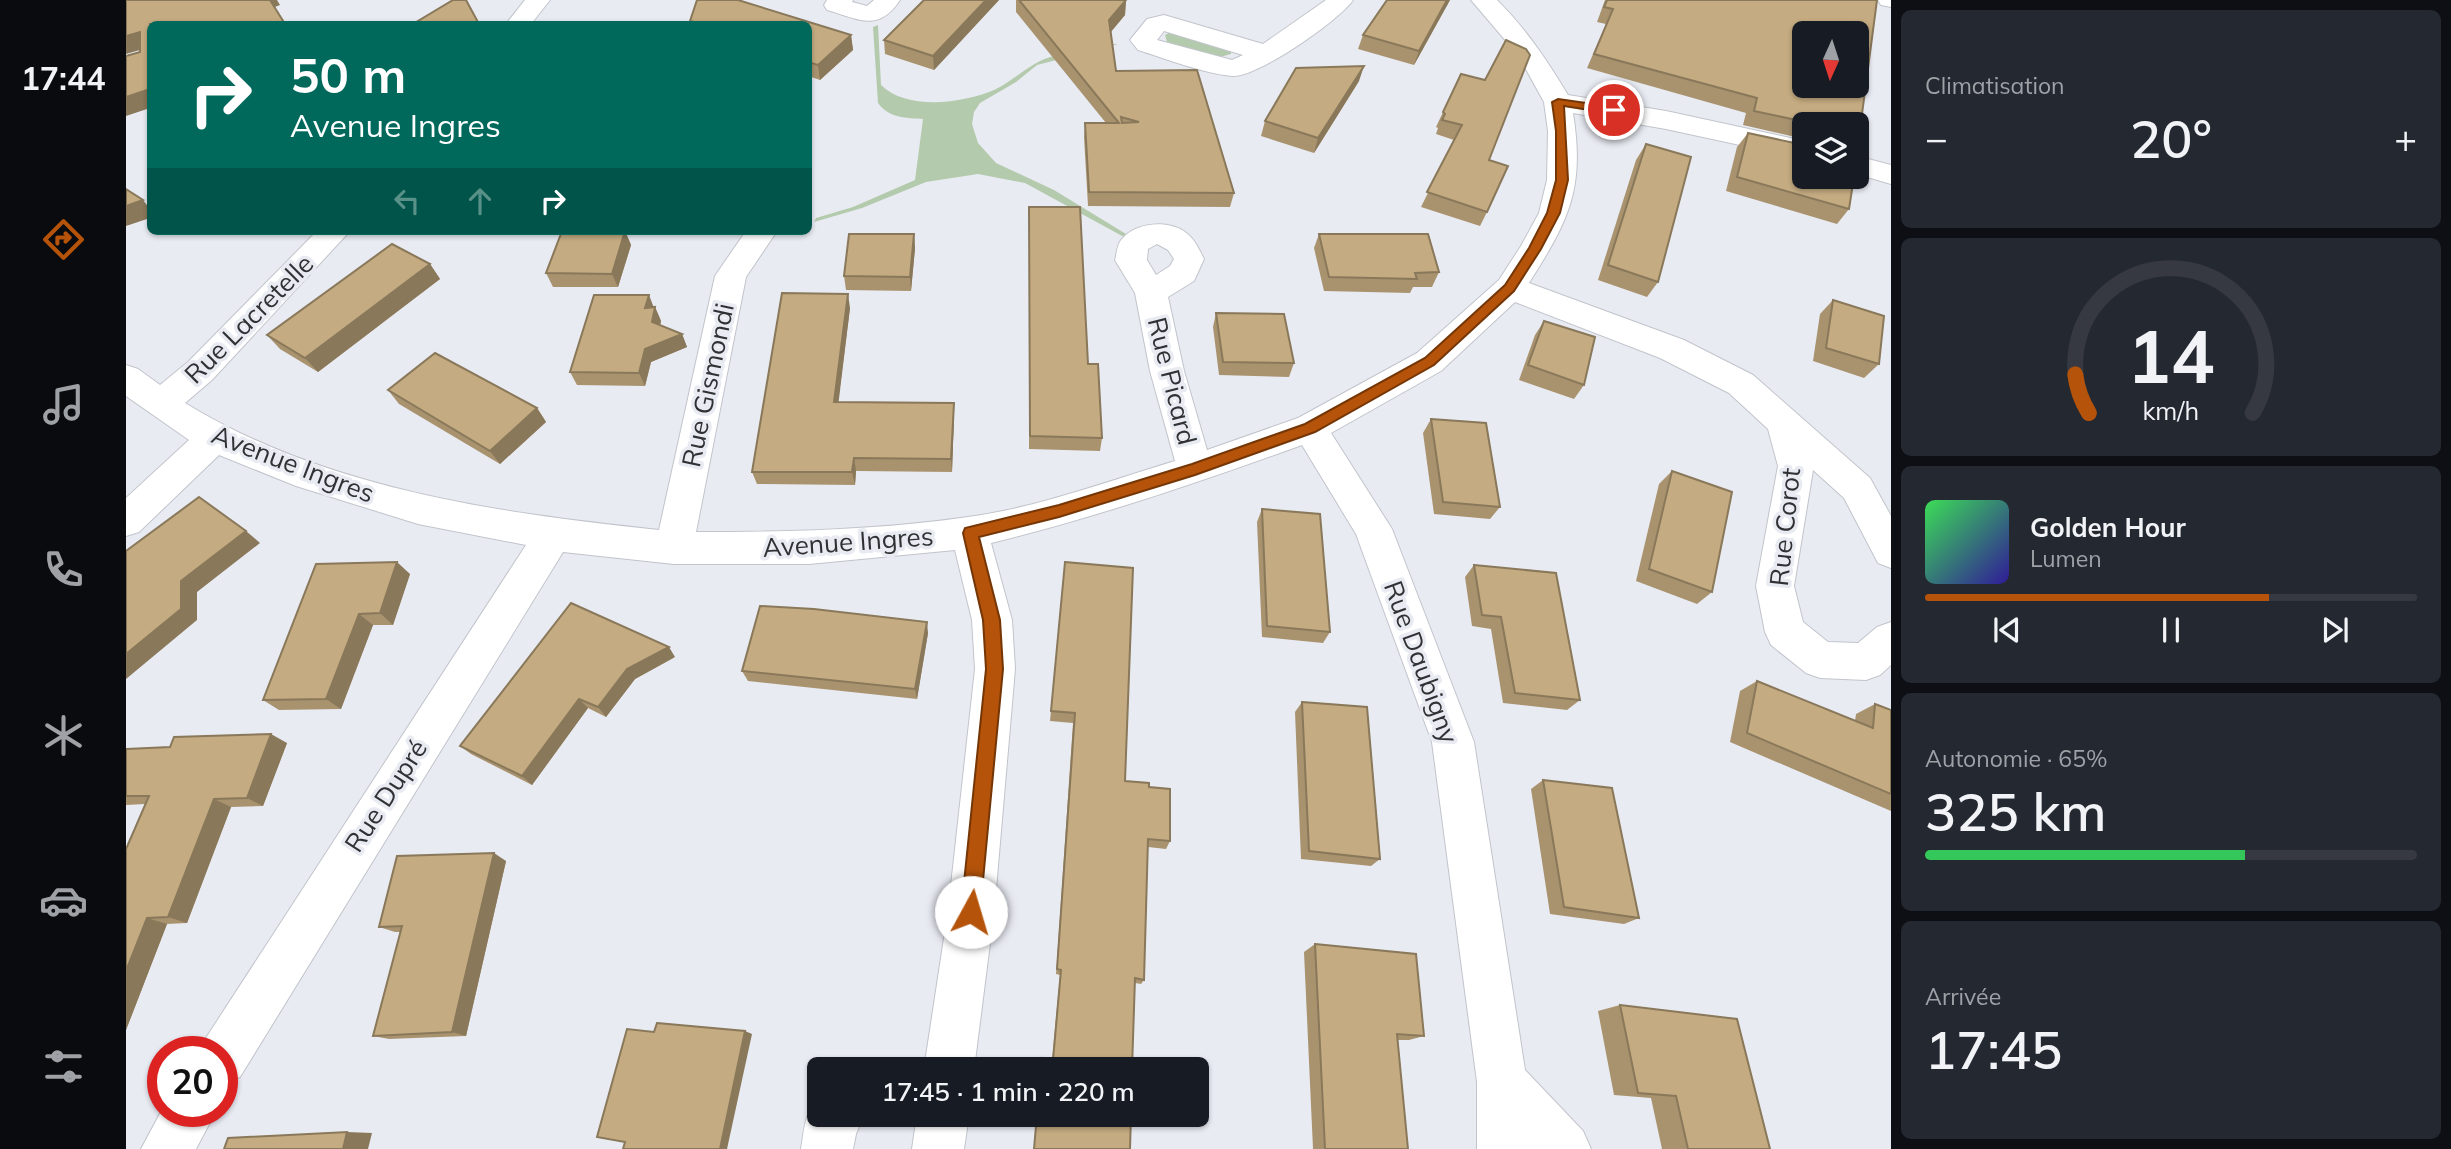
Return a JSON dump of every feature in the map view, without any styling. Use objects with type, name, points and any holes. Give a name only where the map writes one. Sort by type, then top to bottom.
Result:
[{"type":"street","points":[[520,21],[538,0]]},
{"type":"street","points":[[841,0],[836,5],[872,15],[888,0]]},
{"type":"street","points":[[1264,53],[1341,0]]},
{"type":"street","name":"Avenue Ingres","points":[[126,378],[160,404],[214,438],[309,476],[418,509],[553,535],[674,548],[809,548],[971,533],[1059,511],[1195,470],[1310,428],[1429,362],[1510,288],[1554,213],[1562,180],[1562,131],[1558,102],[1530,52],[1511,27],[1483,0]]},
{"type":"street","points":[[1558,102],[1666,120],[1792,147]]},
{"type":"street","points":[[1869,169],[1891,175]]},
{"type":"street","name":"Rue Lacretelle","points":[[160,404],[209,361],[331,235]]},
{"type":"street","name":"Rue Gismondi","points":[[674,548],[731,276],[759,235]]},
{"type":"street","name":"Rue Corot","points":[[1510,288],[1672,349],[1741,384],[1857,488],[1891,552]]},
{"type":"street","name":"Rue Picard","points":[[1151,293],[1167,371],[1195,470]]},
{"type":"street","name":"Rue Corot","points":[[1784,424],[1796,466],[1775,586],[1785,632],[1820,660],[1866,662],[1891,640]]},
{"type":"street","name":"Rue Daubigny","points":[[1310,428],[1373,529],[1452,742],[1502,1082],[1503,1149]]},
{"type":"street","points":[[126,521],[214,438]]},
{"type":"street","points":[[942,1057],[971,912],[995,669],[992,620],[971,533]]},
{"type":"street","name":"Rue Dupré","points":[[237,1036],[553,535]]},
{"type":"street","points":[[1502,1082],[1565,1149]]},
{"type":"street","points":[[167,1149],[180,1127]]},
{"type":"street","points":[[827,1149],[831,1127]]},
{"type":"street","points":[[938,1149],[941,1127]]},
{"type":"green space","points":[[878,25],[881,85],[905,99],[920,101],[952,101],[982,95],[1047,58],[1089,47],[1118,44],[1037,65],[1016,82],[980,103],[974,112],[972,124],[978,143],[996,163],[1054,190],[1126,234],[1124,237],[1025,183],[978,174],[926,182],[862,208],[814,222],[816,218],[853,207],[915,180],[923,119],[887,112],[878,103],[873,27]]},
{"type":"green space","points":[[1171,32],[1231,51],[1231,54],[1220,57],[1167,42],[1165,35]]},
{"type":"building","points":[[126,0],[270,0],[283,21],[147,21],[147,90],[126,97],[126,56],[140,52],[140,32],[126,36]]},
{"type":"building","points":[[453,0],[466,0],[477,21],[418,21]]},
{"type":"building","points":[[697,0],[738,0],[806,21],[690,21]]},
{"type":"building","points":[[924,0],[986,0],[933,56],[884,40]]},
{"type":"building","points":[[1019,0],[1126,0],[1109,20],[1116,71],[1197,70],[1234,193],[1089,192],[1085,123],[1119,123]],"holes":[[[1121,117],[1139,122],[1122,123]]]},
{"type":"building","points":[[1387,0],[1447,0],[1419,51],[1363,35]]},
{"type":"building","points":[[1607,0],[1877,0],[1869,61],[1869,21],[1792,21],[1792,98],[1864,98],[1862,112],[1792,112],[1792,119],[1754,111],[1757,98],[1594,54],[1613,9],[1604,7]]},
{"type":"building","points":[[812,23],[851,35],[818,65],[812,63]]},
{"type":"building","points":[[1506,40],[1526,49],[1530,55],[1489,160],[1508,166],[1487,212],[1427,192],[1462,125],[1442,120],[1445,114],[1443,112],[1461,74],[1485,80]]},
{"type":"building","points":[[1364,66],[1318,138],[1265,121],[1296,68]]},
{"type":"building","points":[[1748,133],[1792,142],[1792,189],[1852,189],[1849,209],[1737,177]]},
{"type":"building","points":[[1646,144],[1691,157],[1658,282],[1608,265]]},
{"type":"building","points":[[126,189],[143,200],[126,206]]},
{"type":"building","points":[[1029,207],[1080,207],[1088,364],[1098,364],[1102,438],[1030,436]]},
{"type":"building","points":[[849,234],[914,234],[910,277],[844,276]]},
{"type":"building","points":[[1319,234],[1428,234],[1439,272],[1415,273],[1417,279],[1329,277]]},
{"type":"building","points":[[560,235],[624,235],[612,274],[546,273]]},
{"type":"building","points":[[392,244],[430,264],[305,358],[267,335]]},
{"type":"building","points":[[782,293],[848,294],[834,402],[954,403],[951,459],[854,458],[852,472],[752,472]]},
{"type":"building","points":[[594,295],[649,295],[645,308],[655,307],[652,322],[682,334],[645,349],[639,373],[570,372]]},
{"type":"building","points":[[1833,300],[1884,316],[1879,364],[1826,348]]},
{"type":"building","points":[[1216,313],[1284,314],[1294,363],[1223,362]]},
{"type":"building","points":[[1544,321],[1595,337],[1584,385],[1528,365]]},
{"type":"building","points":[[435,353],[537,408],[490,451],[388,390]]},
{"type":"building","points":[[1431,419],[1486,423],[1500,507],[1443,502]]},
{"type":"building","points":[[1672,471],[1732,492],[1712,592],[1649,569]]},
{"type":"building","points":[[199,497],[246,531],[181,581],[181,609],[126,654],[126,551]]},
{"type":"building","points":[[1262,509],[1320,514],[1330,632],[1267,626]]},
{"type":"building","points":[[397,562],[380,613],[359,614],[326,699],[263,700],[316,564]]},
{"type":"building","points":[[1065,562],[1133,568],[1125,781],[1149,783],[1149,787],[1170,789],[1170,841],[1148,839],[1144,980],[1135,978],[1132,1057],[1053,1057],[1061,970],[1057,969],[1075,713],[1051,711]]},
{"type":"building","points":[[1474,565],[1556,573],[1580,700],[1515,693],[1501,617],[1482,615]]},
{"type":"building","points":[[571,603],[669,647],[627,669],[598,707],[579,699],[522,776],[460,746]]},
{"type":"building","points":[[760,606],[814,609],[927,622],[915,689],[742,671]]},
{"type":"building","points":[[1757,681],[1873,728],[1875,704],[1891,710],[1891,794],[1747,733]]},
{"type":"building","points":[[1302,702],[1367,707],[1380,859],[1309,851]]},
{"type":"building","points":[[271,734],[247,798],[214,799],[168,917],[147,918],[126,971],[126,849],[149,796],[126,796],[126,749],[170,747],[174,737]]},
{"type":"building","points":[[1543,780],[1612,788],[1639,918],[1564,907]]},
{"type":"building","points":[[494,853],[452,1032],[373,1036],[402,926],[379,927],[397,856]]},
{"type":"building","points":[[1315,944],[1416,954],[1424,1036],[1397,1034],[1408,1149],[1325,1149]]},
{"type":"building","points":[[1620,1005],[1737,1019],[1770,1149],[1688,1149],[1676,1096],[1638,1093]]},
{"type":"building","points":[[657,1023],[745,1031],[720,1149],[623,1149],[625,1142],[597,1137],[627,1029],[654,1032]]},
{"type":"building","points":[[1036,1127],[1131,1127],[1130,1149],[1034,1149]]},
{"type":"building","points":[[347,1132],[343,1149],[224,1149],[228,1138]]},
{"type":"route","points":[[971,912],[995,669],[992,620],[971,533],[1059,511],[1195,470],[1310,428],[1429,362],[1510,288],[1554,213],[1562,180],[1562,131],[1558,102],[1614,110]]}]
